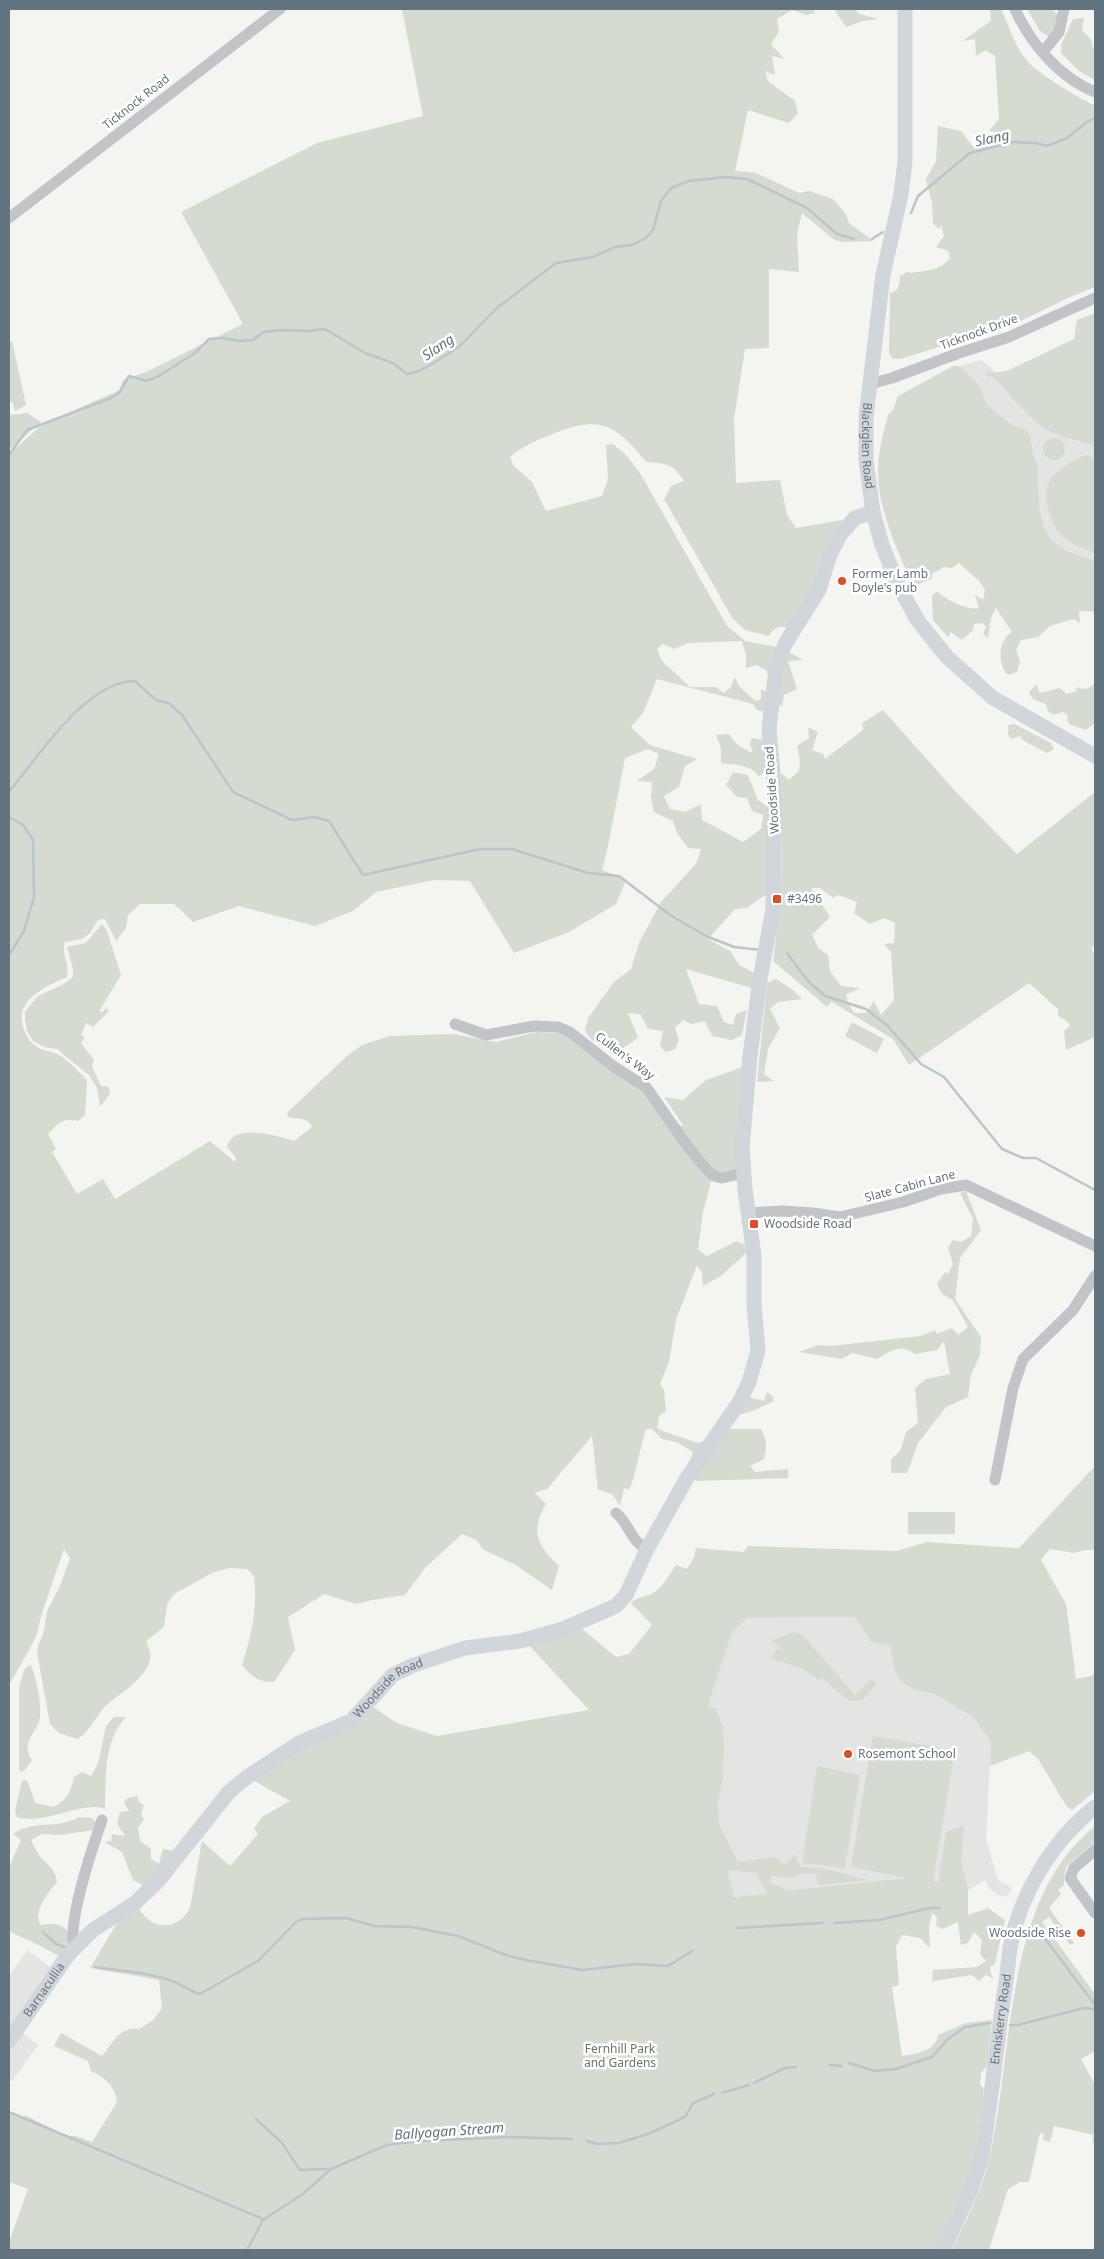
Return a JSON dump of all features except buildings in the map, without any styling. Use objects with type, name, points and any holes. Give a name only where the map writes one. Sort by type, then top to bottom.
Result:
[{"type":"street","name":"Ticknock Road","points":[[9,218],[280,9]]},
{"type":"street","name":"Blackglen Road","points":[[905,9],[905,160],[901,194],[883,275],[866,417],[866,460],[873,512],[882,545],[899,587],[918,621],[947,657],[980,688],[1003,704],[1095,756]]},
{"type":"street","points":[[1015,9],[1029,35],[1043,52],[1072,79],[1095,92]]},
{"type":"street","points":[[1043,52],[1059,32],[1064,9]]},
{"type":"street","name":"Ticknock Drive","points":[[870,384],[1009,337],[1095,298]]},
{"type":"street","name":"Woodside Road","points":[[78,1945],[93,1930],[135,1903],[158,1881],[235,1786],[299,1743],[351,1721],[392,1675],[411,1666],[465,1648],[520,1641],[563,1629],[611,1609],[626,1595],[646,1549],[686,1478],[731,1415],[749,1382],[758,1351],[754,1304],[754,1256],[743,1173],[742,1148],[750,1056],[760,979],[773,909],[775,797],[769,730],[776,668],[785,644],[819,590],[830,555],[840,535],[854,518],[873,512]]},
{"type":"street","name":"Cullen's Way","points":[[455,1024],[486,1035],[534,1026],[558,1027],[570,1032],[613,1066],[646,1087],[688,1148],[714,1176],[722,1178],[743,1173]]},
{"type":"street","name":"Slate Cabin Lane","points":[[749,1213],[783,1211],[840,1217],[903,1202],[941,1189],[966,1185],[1095,1246]]},
{"type":"street","points":[[995,1480],[1013,1388],[1023,1359],[1073,1310],[1095,1276]]},
{"type":"street","points":[[616,1513],[624,1519],[638,1545],[646,1549]]},
{"type":"street","name":"Enniskerry Road","points":[[943,2250],[972,2190],[981,2160],[1010,1948],[1021,1911],[1031,1887],[1048,1858],[1077,1824],[1095,1808]]},
{"type":"street","points":[[78,1945],[71,1939],[76,1912],[102,1820]]},
{"type":"street","points":[[1095,1850],[1074,1868],[1070,1878],[1095,1913]]},
{"type":"street","name":"Barnacullia","points":[[9,2041],[78,1945]]},
{"type":"shaded area","points":[[982,360],[1046,420],[1095,441],[1095,561],[1065,550],[1053,540],[1044,527],[1039,507],[1038,466],[1032,442],[1025,429],[1012,425],[987,405],[979,384],[959,366]]},
{"type":"shaded area","name":"Rosemont School","points":[[855,1617],[871,1642],[890,1646],[895,1673],[915,1690],[934,1694],[973,1717],[991,1742],[986,1839],[998,1880],[1012,1888],[1006,1897],[998,1895],[989,1888],[985,1880],[967,1891],[938,1882],[734,1897],[726,1870],[703,1741],[712,1693],[732,1633],[749,1618]]},
{"type":"shaded area","points":[[27,1950],[53,1969],[9,2034],[9,1976]]},
{"type":"shaded area","points":[[20,2031],[38,2045],[12,2081],[9,2080],[9,2047]]},
{"type":"green space","points":[[402,9],[813,9],[815,13],[806,15],[792,10],[777,19],[779,32],[771,44],[784,59],[772,56],[775,75],[765,71],[768,81],[795,101],[798,113],[789,123],[748,110],[735,171],[756,173],[799,193],[809,191],[833,199],[845,213],[849,223],[873,241],[841,242],[833,239],[802,213],[797,235],[799,272],[769,269],[769,348],[745,349],[734,419],[736,483],[780,480],[787,515],[796,528],[842,520],[828,548],[820,580],[789,629],[777,628],[769,636],[745,630],[733,619],[664,499],[671,486],[684,481],[668,465],[646,462],[625,438],[614,431],[604,426],[593,424],[580,425],[534,442],[510,457],[513,465],[532,482],[546,511],[602,496],[608,479],[606,445],[613,444],[627,456],[640,473],[727,626],[745,641],[777,647],[771,683],[766,670],[757,665],[746,668],[746,655],[742,641],[688,643],[674,649],[663,644],[657,649],[662,661],[690,687],[716,687],[724,693],[731,687],[735,677],[739,686],[755,701],[761,699],[761,689],[769,693],[767,712],[757,710],[753,704],[657,679],[643,713],[631,727],[650,745],[697,759],[685,766],[679,787],[664,796],[670,809],[685,812],[701,804],[702,820],[743,842],[761,829],[763,815],[752,811],[747,798],[737,797],[726,785],[733,772],[748,775],[758,800],[772,810],[768,893],[747,908],[735,909],[708,939],[730,951],[739,965],[758,975],[755,989],[686,969],[699,1004],[717,1006],[724,1022],[733,1025],[736,1014],[747,1010],[742,1035],[732,1040],[712,1036],[705,1021],[692,1024],[683,1020],[675,1028],[679,1040],[675,1049],[666,1052],[660,1046],[663,1031],[648,1029],[640,1014],[628,1013],[638,1038],[613,1055],[590,1038],[585,1030],[588,1018],[614,982],[631,969],[639,943],[661,902],[696,864],[701,849],[688,848],[677,833],[673,821],[654,812],[651,797],[652,782],[637,781],[654,769],[659,754],[648,749],[625,758],[602,870],[626,880],[616,904],[569,932],[514,953],[470,881],[434,880],[376,892],[353,911],[315,926],[239,906],[193,922],[174,904],[140,904],[128,915],[126,928],[116,941],[105,919],[98,920],[90,933],[82,939],[65,942],[67,977],[51,984],[36,994],[29,1000],[22,1014],[24,1029],[27,1037],[33,1044],[61,1056],[87,1080],[85,1115],[78,1121],[68,1120],[55,1126],[48,1134],[56,1149],[52,1152],[77,1194],[103,1179],[115,1199],[210,1141],[235,1162],[236,1158],[227,1147],[231,1139],[237,1135],[246,1133],[267,1134],[294,1141],[312,1127],[308,1121],[288,1117],[287,1113],[348,1055],[362,1045],[390,1036],[453,1034],[496,1042],[537,1032],[558,1033],[566,1035],[641,1088],[712,1178],[703,1212],[698,1250],[707,1256],[737,1241],[745,1245],[746,1253],[721,1276],[703,1286],[702,1273],[697,1265],[676,1320],[669,1362],[660,1384],[664,1390],[666,1411],[659,1416],[657,1428],[698,1443],[706,1440],[689,1463],[693,1452],[677,1442],[662,1439],[652,1429],[646,1429],[632,1482],[629,1490],[624,1488],[620,1506],[612,1494],[598,1490],[592,1436],[547,1489],[535,1493],[546,1504],[538,1522],[538,1538],[545,1552],[559,1566],[552,1590],[516,1565],[484,1550],[476,1540],[462,1534],[425,1568],[405,1595],[356,1604],[324,1594],[288,1617],[295,1650],[274,1682],[269,1682],[256,1678],[242,1665],[253,1621],[255,1599],[254,1576],[247,1569],[230,1568],[214,1572],[174,1594],[167,1605],[164,1627],[146,1641],[150,1658],[145,1670],[134,1683],[102,1710],[88,1730],[77,1739],[59,1733],[50,1724],[37,1649],[44,1631],[47,1611],[60,1586],[70,1558],[64,1549],[42,1613],[36,1637],[11,1682],[9,1682],[9,454],[43,424],[120,390],[123,380],[146,372],[243,324],[181,212],[317,143],[423,116]]},
{"type":"green space","points":[[834,9],[855,9],[859,14],[879,19],[863,21],[846,27]]},
{"type":"green space","points":[[990,9],[1001,9],[1017,45],[1030,64],[1061,87],[1095,105],[1095,287],[1004,329],[979,334],[901,359],[893,359],[889,354],[890,293],[897,289],[900,276],[909,271],[909,273],[937,268],[950,258],[948,251],[936,247],[944,236],[941,225],[939,229],[933,223],[932,203],[926,179],[936,161],[938,126],[961,131],[973,147],[986,143],[999,133],[989,131],[999,119],[995,56],[986,50],[976,56],[975,39],[962,41],[991,21]]},
{"type":"green space","points":[[1027,9],[1053,9],[1060,19],[1051,38],[1040,31]]},
{"type":"green space","points":[[1084,18],[1082,30],[1091,40],[1093,48],[1095,47],[1095,80],[1079,71],[1061,53],[1061,45],[1073,19]]},
{"type":"green space","points":[[1095,313],[1095,446],[1059,435],[1041,426],[1028,415],[992,376],[988,377],[985,373],[1007,371],[1074,339],[1077,320]]},
{"type":"green space","points":[[12,341],[26,405],[15,411],[13,403],[9,401],[9,343]]},
{"type":"green space","points":[[953,366],[959,366],[979,384],[987,405],[1012,425],[1025,429],[1030,435],[1038,466],[1039,507],[1044,527],[1052,540],[1065,550],[1095,561],[1095,612],[1079,611],[1080,623],[1073,619],[1050,626],[1038,637],[1021,640],[1016,650],[1020,661],[1017,672],[1008,675],[1002,665],[1001,652],[1004,641],[1012,632],[996,608],[991,618],[988,638],[983,634],[986,627],[983,623],[974,624],[973,630],[962,640],[951,632],[948,637],[933,620],[932,596],[937,591],[956,604],[969,608],[979,608],[975,595],[983,600],[985,590],[979,581],[959,563],[952,568],[944,567],[932,574],[932,579],[913,586],[889,528],[881,499],[878,468],[880,448],[888,415],[893,410],[898,396]]},
{"type":"green space","points":[[27,413],[41,422],[9,450],[10,415]]},
{"type":"green space","points":[[1054,438],[1064,445],[1065,449],[1058,459],[1054,460],[1044,453],[1043,449],[1050,439]]},
{"type":"green space","points":[[1086,455],[1095,459],[1095,553],[1073,544],[1057,531],[1048,510],[1046,494],[1049,482],[1061,469]]},
{"type":"green space","points":[[789,652],[803,660],[788,661],[797,689],[784,695],[782,707],[778,703],[783,665]]},
{"type":"green space","points":[[1095,683],[1095,723],[1086,730],[1071,725],[1067,721],[1068,715],[1063,712],[1052,714],[1046,704],[1033,699],[1029,693],[1036,684],[1040,693],[1060,688],[1067,694],[1077,691],[1076,687],[1086,689]]},
{"type":"green space","points":[[883,710],[956,792],[1017,854],[1095,792],[1095,946],[1091,948],[1095,956],[1095,1037],[1066,1050],[1064,1031],[1070,1026],[1067,1021],[1058,1016],[1058,1009],[1029,983],[909,1065],[893,1039],[832,1002],[827,1007],[773,961],[780,902],[782,858],[781,773],[789,780],[799,771],[800,760],[797,746],[809,738],[808,727],[818,732],[812,750],[823,754],[825,759],[863,730],[862,723]],"holes":[[[811,888],[820,888],[833,898],[838,895],[857,902],[854,913],[870,924],[884,918],[895,923],[894,943],[884,944],[891,952],[894,1000],[881,1015],[874,1001],[866,1013],[854,1013],[846,995],[860,988],[841,986],[830,971],[828,955],[819,949],[812,935],[830,917]]]},
{"type":"green space","points":[[1014,724],[1051,743],[1054,749],[1047,753],[1024,741],[1020,736],[1011,739],[1008,734],[1008,725]]},
{"type":"green space","points":[[729,734],[739,745],[753,753],[750,744],[752,738],[766,740],[769,767],[759,777],[747,767],[721,763],[721,748],[716,735]]},
{"type":"green space","points":[[102,924],[107,931],[121,975],[100,1010],[101,1013],[106,1008],[109,1011],[93,1027],[86,1023],[81,1035],[85,1037],[81,1043],[94,1060],[92,1067],[101,1086],[109,1087],[110,1094],[100,1107],[97,1088],[90,1076],[57,1049],[44,1047],[33,1041],[27,1031],[25,1012],[38,996],[64,984],[73,977],[73,969],[67,947],[86,943]]},
{"type":"green space","points":[[776,979],[793,990],[802,999],[778,1002],[770,1009],[780,1028],[768,1049],[764,1074],[774,1081],[757,1082],[767,983]]},
{"type":"green space","points":[[852,1022],[884,1039],[877,1053],[845,1036]]},
{"type":"green space","points":[[743,1067],[738,1169],[733,1172],[715,1173],[706,1166],[679,1126],[683,1125],[664,1097],[683,1100],[706,1080]]},
{"type":"green space","points":[[966,1191],[981,1230],[960,1258],[955,1299],[981,1337],[980,1355],[971,1375],[968,1397],[946,1407],[918,1443],[907,1473],[891,1473],[891,1459],[900,1451],[906,1432],[918,1423],[915,1388],[926,1379],[950,1374],[944,1341],[937,1350],[915,1354],[904,1349],[896,1349],[877,1359],[852,1353],[842,1359],[799,1352],[818,1345],[831,1346],[921,1336],[935,1330],[937,1334],[952,1328],[958,1335],[968,1327],[953,1300],[942,1294],[937,1284],[945,1272],[948,1274],[953,1264],[948,1248],[953,1240],[961,1242],[971,1236],[973,1219],[960,1193]]},
{"type":"green space","points":[[767,1392],[774,1401],[753,1411],[734,1416],[745,1396],[764,1401]]},
{"type":"green space","points":[[727,1429],[761,1429],[766,1443],[764,1459],[750,1466],[755,1472],[788,1469],[788,1478],[697,1481],[691,1478]]},
{"type":"green space","name":"Fernhill Park and Gardens","points":[[1095,1466],[1095,1550],[1084,1550],[1074,1553],[1050,1549],[1041,1560],[1066,1604],[1076,1679],[1091,1676],[1095,1673],[1095,1791],[1072,1810],[1067,1807],[1038,1759],[1029,1751],[990,1766],[991,1742],[973,1717],[934,1694],[915,1690],[903,1683],[895,1673],[890,1646],[871,1642],[855,1617],[748,1618],[732,1633],[709,1707],[715,1708],[723,1727],[723,1779],[718,1803],[719,1824],[738,1862],[774,1857],[785,1865],[795,1854],[801,1867],[826,1869],[868,1880],[818,1885],[816,1874],[802,1873],[792,1878],[771,1876],[769,1883],[785,1888],[785,1891],[908,1878],[851,1867],[873,1736],[955,1750],[933,1881],[938,1882],[946,1832],[964,1826],[961,1863],[968,1888],[968,1915],[988,1908],[1005,1920],[995,1964],[990,1967],[994,1979],[986,1975],[979,1981],[972,1975],[932,1981],[933,1970],[977,1967],[986,1961],[980,1954],[982,1940],[974,1932],[968,1943],[961,1945],[958,1922],[943,1929],[936,1926],[937,1918],[934,1914],[932,1914],[929,1927],[930,1948],[920,1938],[902,1935],[896,1947],[899,1985],[892,1987],[902,2056],[924,2051],[934,2045],[938,2035],[966,2023],[992,2020],[987,2066],[981,2073],[980,2084],[984,2089],[975,2158],[965,2187],[935,2250],[9,2250],[9,2242],[28,2189],[9,2182],[9,2113],[22,2119],[25,2115],[66,2136],[76,2136],[92,2142],[117,2102],[116,2097],[112,2087],[105,2079],[91,2071],[88,2061],[54,2046],[61,2033],[102,2056],[116,2037],[125,2031],[139,2029],[153,2020],[162,2008],[159,1980],[90,1968],[117,1923],[137,1907],[152,1922],[164,1925],[179,1921],[187,1913],[190,1908],[202,1841],[230,1866],[258,1834],[254,1829],[262,1817],[290,1801],[251,1779],[373,1707],[397,1723],[437,1736],[589,1710],[526,1642],[581,1628],[616,1657],[629,1654],[652,1625],[631,1603],[636,1599],[650,1595],[660,1588],[676,1565],[687,1569],[694,1557],[696,1548],[744,1552],[748,1546],[897,1551],[927,1542],[1019,1548]],"holes":[[[727,1870],[756,1873],[767,1894],[734,1897]]]},
{"type":"green space","points":[[908,1512],[955,1512],[955,1534],[908,1534]]},
{"type":"green space","points":[[794,1632],[803,1635],[855,1695],[871,1680],[877,1682],[863,1700],[849,1701],[822,1678],[818,1680],[803,1669],[771,1658],[779,1647],[771,1640]]},
{"type":"green space","points":[[31,1665],[37,1684],[40,1717],[27,1748],[32,1760],[24,1771],[21,1772],[19,1769],[19,1688],[24,1670]]},
{"type":"green space","points":[[114,1717],[126,1717],[113,1738],[107,1761],[105,1809],[97,1807],[86,1808],[39,1818],[27,1819],[17,1817],[15,1811],[22,1781],[26,1780],[29,1785],[35,1803],[54,1807],[68,1795],[74,1777],[82,1772],[91,1776],[98,1764],[106,1726]]},
{"type":"green space","points":[[817,1766],[860,1775],[845,1868],[802,1863]]},
{"type":"green space","points":[[137,1796],[139,1802],[144,1805],[141,1814],[144,1819],[138,1828],[140,1841],[151,1849],[151,1859],[159,1864],[163,1849],[178,1851],[142,1888],[142,1885],[133,1880],[122,1852],[104,1842],[111,1841],[112,1834],[125,1836],[117,1824],[120,1812],[129,1811],[124,1802],[128,1798]]},
{"type":"green space","points":[[79,1817],[92,1818],[98,1824],[94,1830],[60,1835],[42,1834],[31,1840],[39,1855],[53,1870],[56,1877],[57,1882],[42,1902],[38,1914],[41,1925],[57,1925],[63,1927],[69,1933],[66,1951],[58,1956],[9,1931],[9,1868],[21,1840],[13,1834],[21,1829],[37,1825],[62,1823]]},
{"type":"green space","points":[[1095,1826],[1095,1842],[1067,1866],[1064,1875],[1064,1885],[1058,1890],[1061,1894],[1049,1908],[1074,1943],[1070,1945],[1049,1917],[1042,1922],[1095,1994],[1095,2051],[1081,2059],[1095,2085],[1095,2143],[1092,2143],[1094,2135],[1054,2126],[1050,2142],[1043,2140],[1044,2134],[1040,2133],[1029,2182],[1020,2182],[1008,2189],[989,2250],[952,2250],[977,2196],[988,2163],[1016,1982],[1027,1937],[1042,1895],[1065,1858]]},
{"type":"waterway","name":"Slang","points":[[911,213],[918,196],[970,153],[1012,142],[1036,143],[1047,146],[1067,138],[1095,118]]},
{"type":"waterway","name":"Slang","points":[[9,455],[27,430],[111,398],[119,393],[129,376],[146,381],[159,376],[195,353],[209,339],[253,340],[263,332],[325,329],[365,353],[393,363],[407,374],[417,372],[461,345],[497,308],[556,263],[593,257],[615,247],[632,245],[646,238],[653,230],[661,201],[671,188],[689,181],[726,177],[747,179],[807,208],[837,234],[854,239]]},
{"type":"waterway","name":"Slang","points":[[872,239],[883,232]]},
{"type":"waterway","points":[[9,792],[64,723],[81,707],[99,693],[117,684],[135,681],[156,700],[169,703],[182,715],[233,792],[292,820],[314,817],[329,821],[363,875],[480,849],[512,849],[588,873],[619,876],[670,915],[706,936],[734,947],[761,950]]},
{"type":"waterway","points":[[9,817],[23,825],[33,840],[34,897],[24,931],[9,955]]},
{"type":"waterway","points":[[787,953],[807,980],[825,996],[866,1009],[888,1026],[921,1064],[944,1077],[1002,1149],[1023,1158],[1036,1158],[1095,1190]]},
{"type":"waterway","points":[[834,1923],[879,1920],[930,1908],[940,1908]]},
{"type":"waterway","points":[[95,1967],[163,1978],[200,1994],[258,1961],[296,1922],[302,1919],[346,1918],[374,1926],[412,1927],[458,1936],[506,1955],[582,1970],[635,1964],[668,1966],[692,1951]]},
{"type":"waterway","points":[[737,1928],[823,1923]]},
{"type":"waterway","points":[[43,1932],[56,1944],[68,1948]]},
{"type":"waterway","points":[[1030,1932],[1040,1932],[1095,2005]]},
{"type":"waterway","name":"Ballyogan Stream","points":[[1010,2025],[1018,2025],[1084,2008],[1095,2009]]},
{"type":"waterway","name":"Ballyogan Stream","points":[[849,2063],[875,2071],[896,2069],[932,2057],[947,2040],[965,2027],[990,2023]]},
{"type":"waterway","name":"Ballyogan Stream","points":[[830,2065],[842,2066]]},
{"type":"waterway","name":"Ballyogan Stream","points":[[754,2083],[785,2068],[796,2067]]},
{"type":"waterway","name":"Ballyogan Stream","points":[[722,2093],[749,2085]]},
{"type":"waterway","name":"Ballyogan Stream","points":[[587,2141],[597,2144],[619,2143],[648,2134],[685,2117],[693,2103],[714,2094]]},
{"type":"waterway","points":[[9,2112],[263,2219]]},
{"type":"waterway","points":[[256,2119],[282,2143],[300,2170],[330,2169]]},
{"type":"waterway","name":"Ballyogan Stream","points":[[247,2250],[263,2220],[304,2193],[331,2169],[387,2145],[420,2141],[511,2137],[572,2139]]},
{"type":"place","name":"Former Lamb Doyle's pub","points":[[842,581]]},
{"type":"place","name":"#3496","points":[[777,899]]},
{"type":"place","name":"Woodside Road","points":[[754,1224]]},
{"type":"place","name":"Rosemont School","points":[[848,1754]]},
{"type":"place","name":"Woodside Rise","points":[[1081,1933]]}]
